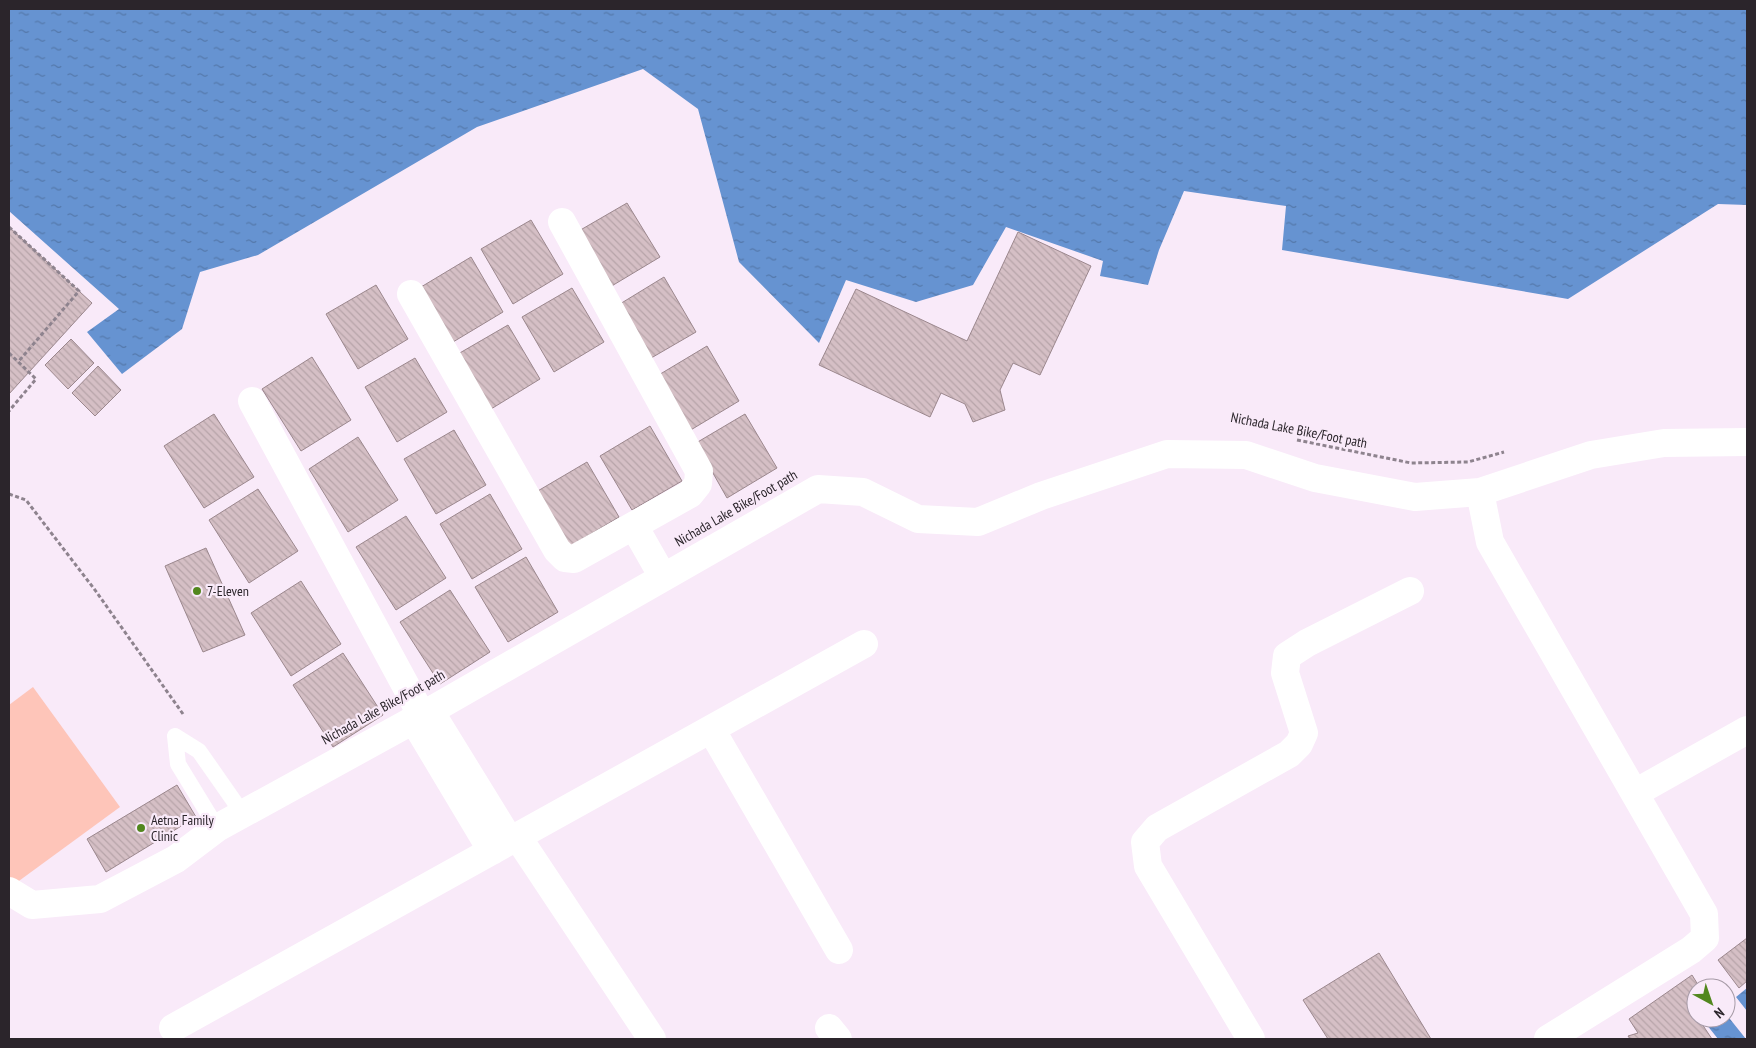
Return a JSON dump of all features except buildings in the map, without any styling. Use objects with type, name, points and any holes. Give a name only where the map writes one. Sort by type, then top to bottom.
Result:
[{"type":"street","points":[[411,294],[556,550],[565,558],[574,559],[690,494],[698,484],[699,471],[562,222]]},
{"type":"street","points":[[252,401],[421,715],[506,843],[652,1039]]},
{"type":"street","points":[[9,891],[32,905],[100,899],[176,859],[217,828],[421,715],[818,489],[863,492],[918,519],[978,522],[1041,496],[1167,454],[1246,455],[1315,478],[1415,497],[1480,492],[1591,455],[1664,443],[1747,442]]},
{"type":"street","points":[[1480,492],[1490,542],[1704,914],[1704,938],[1691,950],[1548,1039]]},
{"type":"street","points":[[634,526],[663,577]]},
{"type":"street","points":[[1251,1039],[1148,866],[1145,842],[1157,828],[1289,754],[1299,744],[1304,733],[1285,673],[1287,656],[1410,591]]},
{"type":"street","points":[[173,1028],[864,644]]},
{"type":"street","points":[[711,729],[839,950]]},
{"type":"street","points":[[1635,794],[1747,730]]},
{"type":"lane","points":[[217,828],[178,764],[175,736],[199,751],[243,814]]},
{"type":"path","points":[[9,227],[79,291],[18,362]]},
{"type":"path","points":[[9,353],[36,379],[9,411]]},
{"type":"path","name":"Nichada Lake Bike/Foot path","points":[[1292,439],[1412,463],[1468,462],[1506,451]]},
{"type":"path","points":[[9,494],[26,500],[96,590],[186,719]]},
{"type":"shaded area","points":[[33,687],[120,807],[12,886],[9,881],[9,705]]},
{"type":"water","points":[[9,9],[1747,9],[1747,205],[1718,204],[1568,299],[1282,250],[1286,206],[1184,191],[1159,250],[1148,285],[1100,276],[1103,261],[1006,227],[973,285],[916,302],[846,280],[819,343],[739,262],[698,109],[643,69],[477,127],[258,255],[200,272],[182,329],[122,374],[87,332],[119,309],[9,211]]},
{"type":"water","points":[[1747,988],[1747,1011],[1736,997]]},
{"type":"water","points":[[1736,1026],[1746,1039],[1718,1039],[1709,1028]]},
{"type":"place","name":"7-Eleven","points":[[197,591]]},
{"type":"place","name":"Aetna Family Clinic","points":[[141,828]]}]
